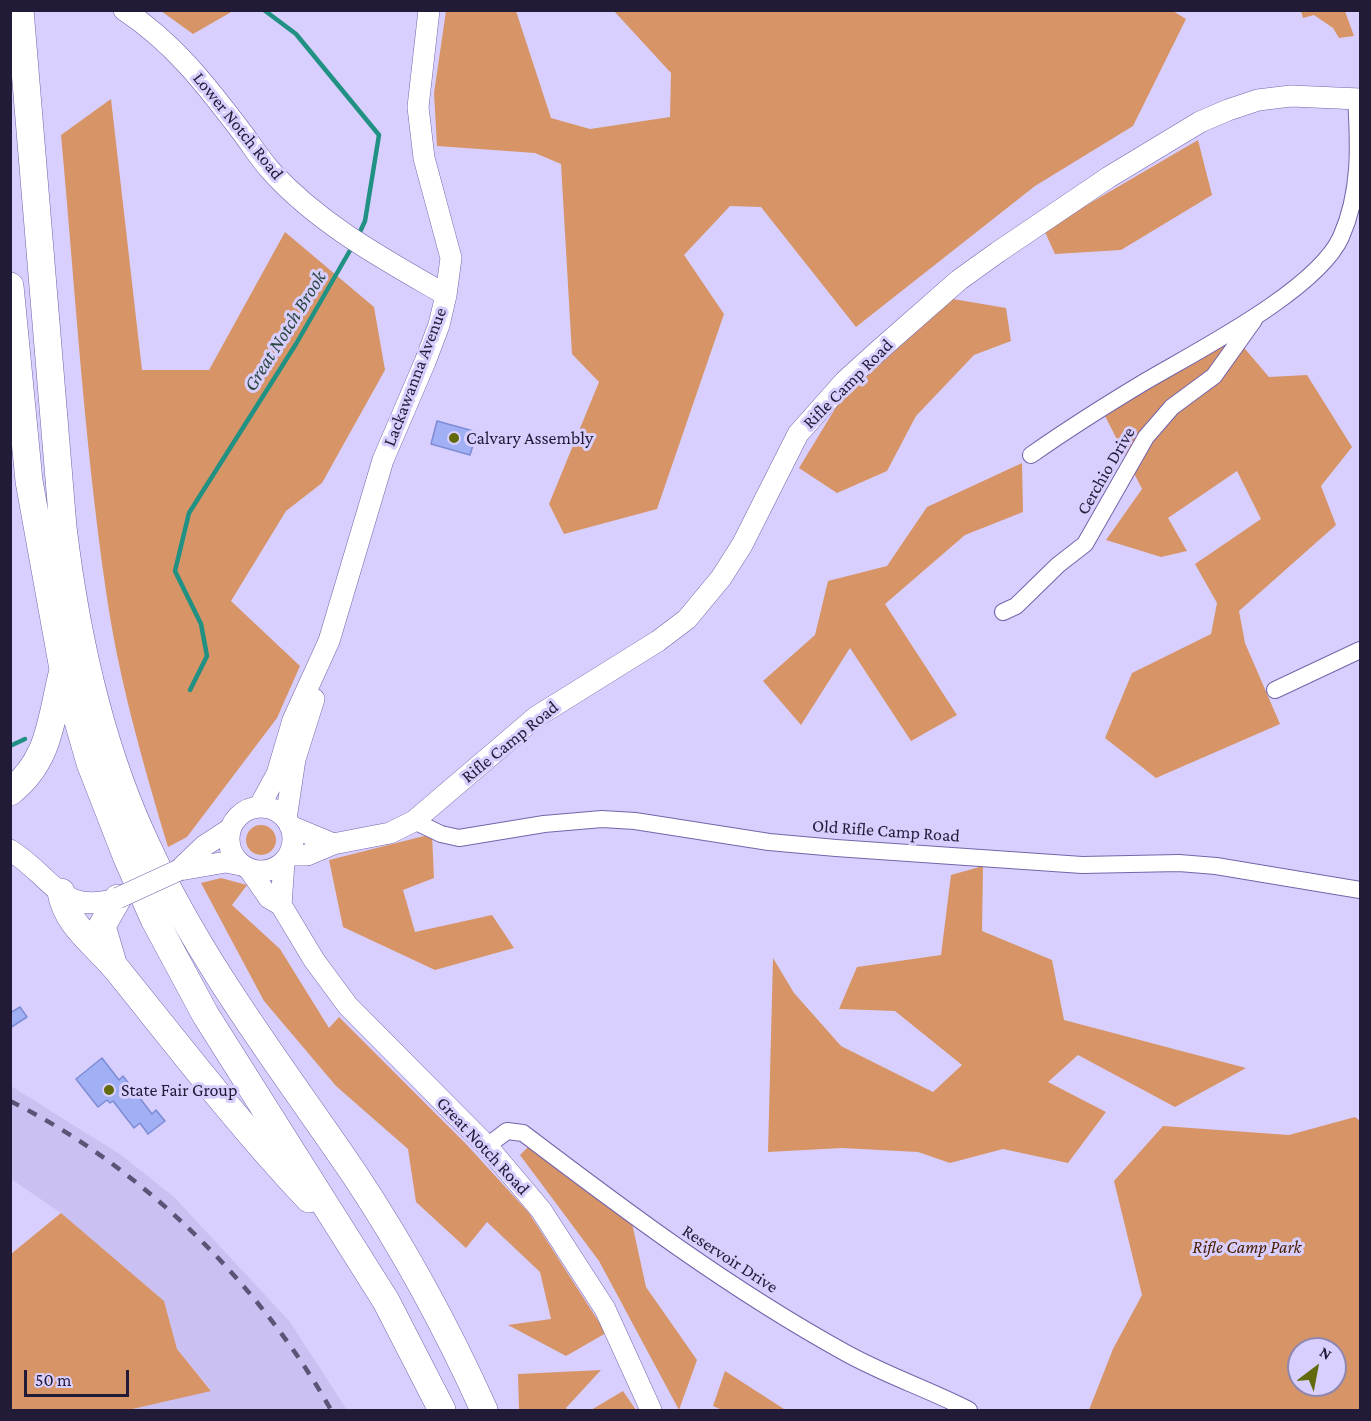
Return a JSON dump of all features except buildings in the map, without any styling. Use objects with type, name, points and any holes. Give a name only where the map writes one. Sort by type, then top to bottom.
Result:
[{"type":"highway","points":[[20,10],[63,527],[70,579],[99,717],[147,847],[184,916],[246,1016],[356,1178],[435,1314],[484,1410]]},
{"type":"highway","points":[[10,286],[29,481],[63,669],[90,763],[127,858],[159,929],[205,1014],[355,1248],[386,1301],[442,1410]]},
{"type":"highway","points":[[10,792],[28,777],[47,744],[63,669]]},
{"type":"highway","points":[[61,892],[64,910],[114,965],[256,1142],[355,1248]]},
{"type":"highway","points":[[114,965],[102,926],[118,898]]},
{"type":"street","name":"Lower Notch Road","points":[[124,10],[147,26],[196,72],[257,154],[295,195],[343,233],[446,295]]},
{"type":"street","name":"Lackawanna Avenue","points":[[259,807],[277,774],[293,720],[320,666],[383,460],[432,344],[446,295],[451,258],[424,158],[418,107],[429,10]]},
{"type":"street","name":"Rifle Camp Road","points":[[286,859],[307,855],[333,844],[390,833],[414,821],[536,717],[658,641],[687,619],[721,578],[742,545],[798,434],[845,381],[959,280],[1052,213],[1200,122],[1258,100],[1291,96],[1358,98]]},
{"type":"street","name":"Cerchio Drive","points":[[1031,455],[1085,418],[1275,304],[1324,262],[1341,237],[1358,186],[1360,148],[1358,98]]},
{"type":"street","name":"Cerchio Drive","points":[[1003,612],[1016,606],[1058,565],[1086,544],[1146,437],[1172,407],[1214,376],[1258,314]]},
{"type":"street","points":[[1275,690],[1360,650]]},
{"type":"street","name":"Lackawanna Avenue","points":[[288,823],[295,759],[312,709],[320,666]]},
{"type":"street","points":[[179,870],[204,846],[230,829],[238,816],[259,807],[269,808],[288,823],[333,844]]},
{"type":"street","name":"Old Rifle Camp Road","points":[[414,821],[441,834],[459,838],[579,819],[635,821],[769,842],[828,848],[1082,864],[1179,863],[1216,866],[1360,890]]},
{"type":"street","points":[[281,905],[286,859],[293,840],[288,823]]},
{"type":"street","points":[[230,829],[231,851],[245,867]]},
{"type":"street","points":[[10,850],[74,901],[90,905],[118,898],[179,870],[226,862],[267,871],[286,859]]},
{"type":"street","name":"Great Notch Road","points":[[245,867],[270,897],[281,905],[314,960],[348,1006],[487,1146],[541,1210],[587,1278],[621,1341],[651,1410]]},
{"type":"street","name":"Reservoir Drive","points":[[487,1146],[507,1131],[523,1133],[638,1221],[742,1293],[861,1361],[969,1410]]},
{"type":"shaded area","points":[[11,1086],[121,1155],[174,1197],[290,1322],[347,1410],[128,1410],[211,1390],[177,1349],[164,1301],[61,1213],[11,1179]]},
{"type":"green space","points":[[161,11],[233,11],[193,34]]},
{"type":"green space","points":[[446,11],[516,11],[551,118],[590,129],[670,117],[671,73],[614,11],[1173,11],[1186,19],[1133,126],[1035,186],[856,327],[761,207],[730,206],[684,255],[724,314],[657,509],[564,534],[549,504],[599,382],[572,354],[561,164],[535,153],[437,146],[434,93]]},
{"type":"green space","points":[[1301,11],[1345,11],[1354,36],[1339,38],[1333,28],[1314,15],[1303,18]]},
{"type":"green space","points":[[111,99],[142,370],[209,370],[285,232],[374,307],[385,370],[322,483],[286,511],[231,601],[300,666],[277,718],[187,837],[168,847],[124,688],[106,591],[86,420],[61,135]]},
{"type":"green space","points":[[1198,140],[1212,195],[1121,250],[1055,254],[1044,230]]},
{"type":"green space","points":[[953,299],[1006,308],[1011,341],[974,355],[916,416],[887,471],[837,493],[799,468],[841,399]]},
{"type":"green space","points":[[1234,336],[1269,377],[1307,375],[1352,447],[1321,486],[1336,525],[1239,611],[1245,643],[1280,724],[1156,778],[1105,738],[1132,673],[1211,634],[1217,603],[1195,564],[1261,519],[1237,471],[1168,518],[1187,551],[1161,557],[1106,540],[1142,489],[1103,412]]},
{"type":"green space","points":[[1022,463],[1023,512],[965,535],[885,604],[957,715],[911,741],[850,648],[801,725],[763,681],[815,635],[828,581],[887,566],[927,507]]},
{"type":"green space","points":[[261,825],[267,826],[275,834],[275,846],[267,854],[261,855],[255,854],[247,846],[246,840],[247,834],[255,826]]},
{"type":"green space","points":[[432,834],[434,878],[403,890],[415,932],[492,915],[514,948],[435,970],[343,927],[329,860]]},
{"type":"green space","points":[[983,866],[982,931],[1052,960],[1064,1020],[1246,1068],[1175,1107],[1078,1055],[1048,1082],[1106,1112],[1068,1163],[1003,1149],[950,1163],[918,1152],[842,1148],[768,1152],[773,958],[794,993],[841,1046],[933,1092],[962,1065],[895,1011],[839,1009],[857,967],[941,955],[951,875]]},
{"type":"green space","points":[[221,878],[247,885],[232,905],[280,949],[329,1028],[339,1017],[467,1145],[529,1213],[606,1333],[566,1356],[508,1325],[551,1319],[540,1272],[487,1222],[466,1248],[416,1202],[408,1149],[336,1086],[264,1001],[201,883]]},
{"type":"green space","name":"Rifle Camp Park","points":[[1355,1117],[1360,1121],[1360,1410],[1089,1410],[1113,1349],[1142,1295],[1114,1181],[1163,1126],[1289,1135]]},
{"type":"green space","points":[[528,1147],[632,1223],[646,1287],[697,1360],[679,1410],[599,1261],[520,1155]]},
{"type":"green space","points":[[61,1213],[164,1301],[177,1349],[211,1391],[128,1410],[11,1410],[11,1254]]},
{"type":"green space","points":[[601,1370],[566,1408],[568,1410],[519,1410],[518,1374]]},
{"type":"green space","points":[[725,1371],[784,1409],[805,1410],[722,1410],[713,1406]]},
{"type":"green space","points":[[623,1391],[636,1410],[591,1410]]},
{"type":"waterway","name":"Great Notch Brook","points":[[264,10],[296,34],[379,135],[365,221],[359,234]]},
{"type":"waterway","name":"Great Notch Brook","points":[[190,690],[207,656],[201,624],[175,571],[189,513],[296,344],[352,247]]},
{"type":"waterway","name":"Great Notch Brook","points":[[10,746],[25,739]]},
{"type":"railway","points":[[10,1101],[58,1128],[105,1159],[150,1194],[193,1233],[233,1274],[270,1318],[302,1363],[331,1410]]},
{"type":"place","name":"Calvary Assembly","points":[[454,438]]},
{"type":"place","name":"State Fair Group","points":[[109,1090]]}]
